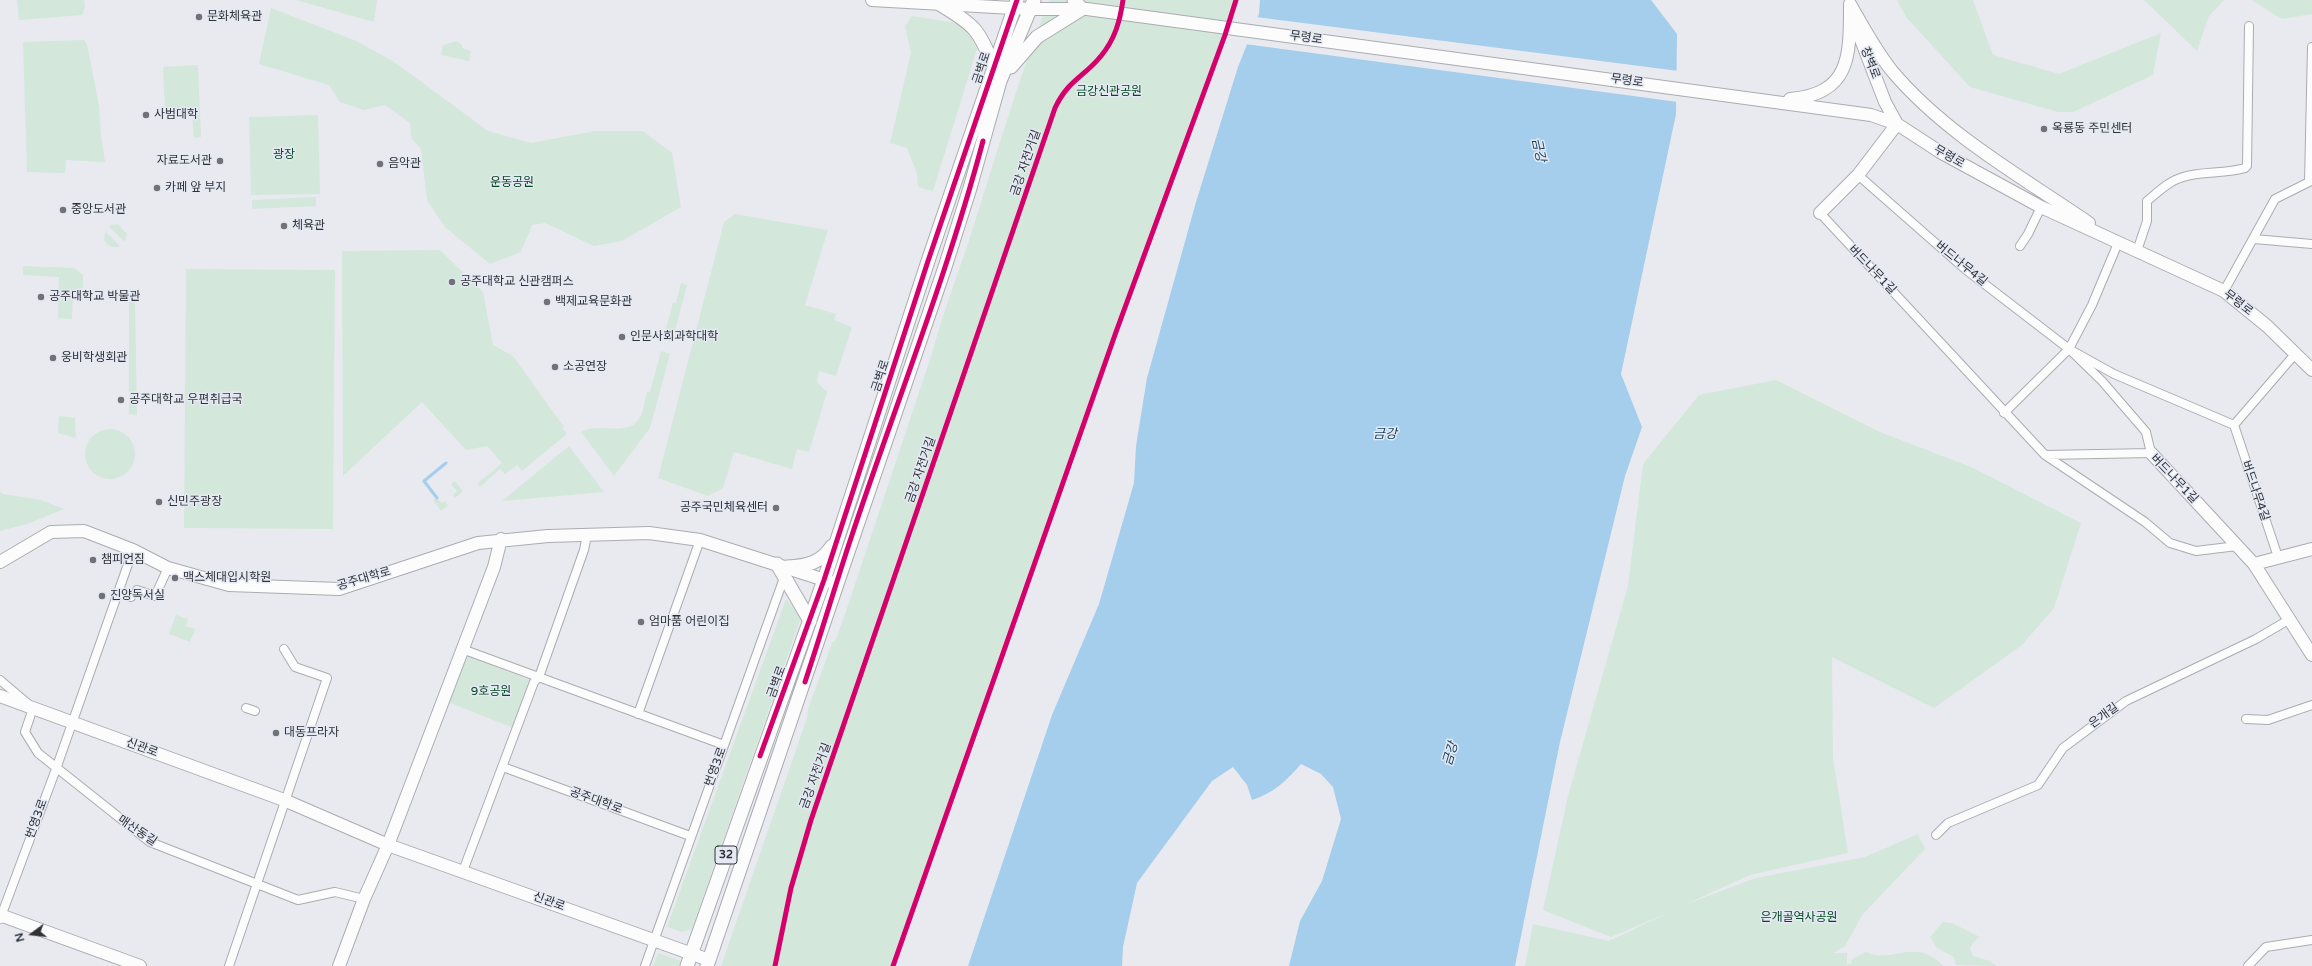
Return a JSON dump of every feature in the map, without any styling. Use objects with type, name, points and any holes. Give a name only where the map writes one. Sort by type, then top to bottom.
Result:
[{"type":"main road","name":"무령로","points":[[872,0],[941,5],[1015,4],[1081,6],[1871,115],[1897,124],[1940,152],[2041,207],[2224,291],[2296,353],[2312,370]]},
{"type":"main road","points":[[941,5],[958,0]]},
{"type":"main road","points":[[1772,101],[1803,98],[1825,90],[1843,72],[1850,47],[1849,2]]},
{"type":"main road","points":[[1849,2],[1892,70],[1915,96],[1981,149],[2118,243]]},
{"type":"main road","name":"창벽로","points":[[1849,2],[1858,33],[1884,102],[1897,124]]},
{"type":"main road","name":"금벽로","points":[[687,966],[810,621],[831,582],[839,536],[993,66],[1015,4]]},
{"type":"main road","points":[[941,5],[967,21],[980,35],[993,66]]},
{"type":"main road","name":"금벽로","points":[[708,963],[831,582],[968,195],[1000,81],[1032,5]]},
{"type":"main road","points":[[1000,81],[1021,54],[1037,37],[1081,6]]},
{"type":"main road","name":"버드나무1길","points":[[1820,214],[1858,175],[1897,124]]},
{"type":"main road","name":"버드나무1길","points":[[2151,453],[2254,564],[2290,618],[2312,655]]},
{"type":"main road","name":"공주대학로","points":[[0,562],[52,532],[84,531],[133,550],[168,568],[229,585],[339,589],[478,543],[501,539],[649,533],[700,540],[783,569],[831,582]]},
{"type":"main road","points":[[810,621],[789,588],[783,569],[816,563],[827,555],[839,536]]},
{"type":"main road","points":[[339,966],[364,899],[388,844],[494,568],[501,539]]},
{"type":"main road","points":[[2254,564],[2312,549]]},
{"type":"main road","name":"신관로","points":[[0,696],[284,800],[388,844],[654,939],[692,954],[708,963]]},
{"type":"main road","name":"번영3로","points":[[0,916],[113,962],[140,966]]},
{"type":"street","points":[[2137,251],[2147,221],[2147,202],[2165,186],[2184,176],[2236,171],[2246,168],[2247,166],[2249,26]]},
{"type":"street","points":[[2224,291],[2275,199],[2309,182],[2312,47]]},
{"type":"street","name":"버드나무4길","points":[[1858,175],[1965,270],[2069,349],[2114,374],[2234,425],[2278,557]]},
{"type":"street","points":[[2020,246],[2028,234],[2041,207]]},
{"type":"street","name":"버드나무1길","points":[[1820,214],[1937,338],[2004,413],[2045,455],[2145,522],[2170,543],[2196,552],[2237,546]]},
{"type":"street","points":[[2254,239],[2312,244]]},
{"type":"street","points":[[2004,413],[2069,349],[2092,305],[2118,243]]},
{"type":"street","points":[[2069,349],[2102,381],[2146,432],[2151,453]]},
{"type":"street","points":[[2234,425],[2296,353]]},
{"type":"street","name":"버드나무1길","points":[[2045,455],[2151,453]]},
{"type":"street","points":[[462,871],[534,682],[539,677],[584,550],[587,535]]},
{"type":"street","points":[[638,714],[700,540]]},
{"type":"street","points":[[72,722],[133,550]]},
{"type":"street","points":[[137,590],[159,597],[168,568]]},
{"type":"street","name":"번영3로","points":[[645,966],[690,836],[724,745],[783,569]]},
{"type":"street","points":[[117,592],[131,597]]},
{"type":"street","name":"은개길","points":[[1936,834],[1948,822],[2038,784],[2063,748],[2126,701],[2256,639],[2290,618]]},
{"type":"street","points":[[229,966],[255,883],[327,678],[295,667],[284,649]]},
{"type":"street","points":[[462,649],[724,745]]},
{"type":"street","points":[[0,680],[33,708]]},
{"type":"street","points":[[2246,719],[2268,720],[2312,705]]},
{"type":"street","name":"매산동길","points":[[33,708],[25,732],[38,753],[56,769],[150,842],[298,900],[335,892],[364,899]]},
{"type":"street","points":[[246,708],[255,711]]},
{"type":"street","name":"번영3로","points":[[0,916],[56,769],[72,722]]},
{"type":"street","name":"공주대학로","points":[[502,766],[690,836]]},
{"type":"street","points":[[2248,966],[2266,947],[2312,940]]},
{"type":"green space","points":[[17,0],[84,0],[85,8],[82,15],[19,20]]},
{"type":"green space","points":[[296,0],[377,0],[374,22]]},
{"type":"green space","name":"금강신관공원","points":[[1049,0],[1236,0],[1225,35],[1116,332],[893,966],[721,966],[807,718],[808,709],[832,643],[836,639],[844,617],[933,350],[1000,142],[1038,28]]},
{"type":"green space","points":[[1897,0],[1973,0],[1993,55],[2059,74],[2161,33],[2153,75],[2073,112],[2058,112],[1970,87],[1906,17]]},
{"type":"green space","points":[[2144,0],[2224,0],[2209,16],[2197,51]]},
{"type":"green space","points":[[2251,0],[2312,0],[2312,14],[2282,19]]},
{"type":"green space","name":"운동공원","points":[[271,8],[354,40],[393,61],[488,131],[531,143],[595,131],[643,131],[672,153],[681,207],[622,241],[594,246],[545,223],[532,225],[521,252],[490,264],[445,227],[427,200],[421,149],[411,138],[410,123],[385,105],[364,110],[340,102],[329,85],[259,64]]},
{"type":"green space","points":[[912,16],[957,23],[970,31],[977,49],[933,191],[918,187],[917,173],[907,148],[890,143],[911,53],[905,26]]},
{"type":"green space","points":[[84,40],[87,44],[99,106],[101,136],[105,162],[66,160],[65,173],[27,172],[23,42]]},
{"type":"green space","points":[[457,41],[462,45],[462,48],[471,51],[469,61],[441,55],[443,45]]},
{"type":"green space","points":[[198,65],[201,137],[194,138],[192,111],[165,112],[163,67]]},
{"type":"green space","name":"광장","points":[[318,115],[320,194],[251,195],[249,117]]},
{"type":"green space","points":[[316,197],[316,206],[252,209],[252,200]]},
{"type":"green space","points":[[735,214],[828,230],[805,305],[836,314],[834,320],[852,327],[836,376],[819,371],[817,382],[827,392],[809,452],[797,449],[792,469],[734,452],[723,488],[708,496],[658,478],[724,222]]},
{"type":"green space","points":[[118,224],[127,234],[125,242],[109,227],[111,225]]},
{"type":"green space","points":[[105,231],[120,246],[113,247],[107,244],[104,240]]},
{"type":"green space","points":[[440,250],[483,292],[493,345],[513,356],[564,427],[562,428],[567,434],[522,471],[517,465],[505,474],[500,469],[480,487],[477,484],[502,463],[487,446],[466,450],[422,402],[343,476],[342,251]]},
{"type":"green space","points":[[23,266],[74,268],[83,275],[83,288],[73,292],[72,319],[58,318],[59,277],[23,275]]},
{"type":"green space","points":[[186,269],[335,270],[333,529],[184,528]]},
{"type":"green space","points":[[681,283],[687,285],[672,342],[663,340],[673,303],[676,303]]},
{"type":"green space","points":[[129,302],[135,302],[137,415],[129,414]]},
{"type":"green space","points":[[661,351],[670,354],[650,428],[614,476],[581,432],[597,428],[629,427],[636,423],[641,416],[647,392],[650,392]]},
{"type":"green space","name":"은개골역사공원","points":[[1776,380],[1880,432],[1971,467],[2081,523],[2054,608],[2022,645],[1934,708],[1832,657],[1833,758],[1848,853],[1750,875],[1684,905],[1756,878],[1865,857],[1918,834],[1925,849],[1863,914],[1845,946],[1833,953],[1847,953],[1847,964],[1851,964],[1852,959],[1866,952],[1876,955],[1913,952],[1923,953],[1933,957],[1943,966],[1525,966],[1533,924],[1609,941],[1672,911],[1611,937],[1543,910],[1568,796],[1628,586],[1643,464],[1699,395]]},
{"type":"green space","points":[[59,416],[75,418],[76,438],[58,433]]},
{"type":"green space","points":[[105,429],[115,429],[128,436],[135,449],[135,459],[128,472],[115,479],[105,479],[96,475],[89,468],[85,459],[85,449],[89,440],[96,433]]},
{"type":"green space","points":[[569,446],[604,492],[502,501]]},
{"type":"green space","points":[[455,481],[463,491],[455,498],[453,495],[457,491],[451,484]]},
{"type":"green space","points":[[0,492],[3,494],[41,500],[64,509],[30,523],[0,531]]},
{"type":"green space","points":[[437,498],[441,503],[445,501],[448,505],[441,511],[433,500]]},
{"type":"green space","points":[[786,599],[801,618],[692,929],[681,932],[667,927]]},
{"type":"green space","points":[[176,615],[188,619],[186,626],[195,629],[190,642],[169,634]]},
{"type":"green space","name":"9호공원","points":[[466,655],[534,682],[516,729],[448,702]]},
{"type":"green space","points":[[1943,922],[1952,923],[1980,937],[1973,942],[1970,949],[1973,956],[1990,961],[1997,966],[1956,965],[1954,957],[1937,948],[1930,937]]},
{"type":"green space","points":[[658,953],[681,961],[679,966],[653,966]]},
{"type":"water","name":"금강","points":[[1260,0],[1651,0],[1677,34],[1676,114],[1621,374],[1642,427],[1625,476],[1560,742],[1515,966],[1289,966],[1300,921],[1322,881],[1341,819],[1333,787],[1321,774],[1301,764],[1279,786],[1267,794],[1252,800],[1247,785],[1233,767],[1212,781],[1137,883],[1123,947],[1122,966],[968,966],[1052,715],[1099,604],[1134,483],[1136,446],[1147,378],[1196,202],[1238,67],[1259,14]]},
{"type":"pier","points":[[1256,17],[1679,71],[1678,102],[1245,44]]},
{"type":"waterway","points":[[437,498],[424,481],[446,463]]},
{"type":"cycle path","points":[[760,756],[824,580],[928,261],[1017,0]]},
{"type":"cycle path","name":"금강 자전거길","points":[[775,966],[791,888],[811,820],[1055,108],[1065,91],[1095,63],[1106,50],[1116,30],[1123,0]]},
{"type":"cycle path","points":[[893,966],[1116,332],[1225,35],[1236,0]]},
{"type":"cycle path","points":[[805,682],[851,538],[937,291],[969,191],[983,141]]},
{"type":"place","name":"문화체육관","points":[[199,17]]},
{"type":"place","name":"사범대학","points":[[146,115]]},
{"type":"place","name":"옥룡동 주민센터","points":[[2044,129]]},
{"type":"place","name":"자료도서관","points":[[220,161]]},
{"type":"place","name":"음악관","points":[[380,164]]},
{"type":"place","name":"카페 앞 부지","points":[[157,188]]},
{"type":"place","name":"중앙도서관","points":[[63,210]]},
{"type":"place","name":"체육관","points":[[284,226]]},
{"type":"place","name":"공주대학교 신관캠퍼스","points":[[452,282]]},
{"type":"place","name":"공주대학교 박물관","points":[[41,297]]},
{"type":"place","name":"백제교육문화관","points":[[547,302]]},
{"type":"place","name":"인문사회과학대학","points":[[622,337]]},
{"type":"place","name":"웅비학생회관","points":[[53,358]]},
{"type":"place","name":"소공연장","points":[[555,367]]},
{"type":"place","name":"공주대학교 우편취급국","points":[[121,400]]},
{"type":"place","name":"신민주광장","points":[[159,502]]},
{"type":"place","name":"공주국민체육센터","points":[[776,508]]},
{"type":"place","name":"챔피언짐","points":[[93,560]]},
{"type":"place","name":"맥스체대입시학원","points":[[175,578]]},
{"type":"place","name":"진양독서실","points":[[102,596]]},
{"type":"place","name":"엄마품 어린이집","points":[[641,622]]},
{"type":"place","name":"대동프라자","points":[[276,733]]}]
